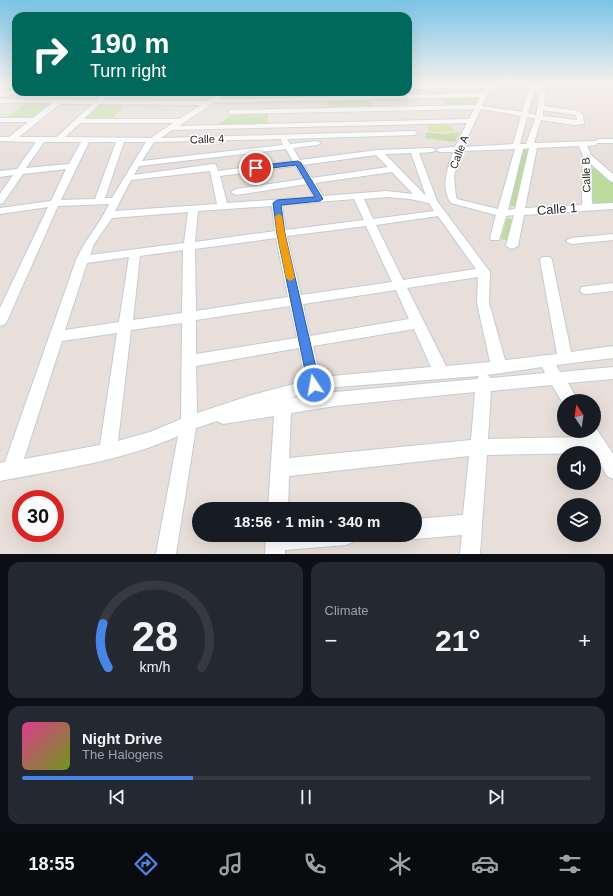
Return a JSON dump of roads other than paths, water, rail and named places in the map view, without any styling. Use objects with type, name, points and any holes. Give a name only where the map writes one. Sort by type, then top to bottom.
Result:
[{"type":"street","points":[[4,140],[49,109]]},
{"type":"street","points":[[59,139],[91,109]]},
{"type":"street","points":[[5,471],[89,244],[109,215],[115,201],[145,148],[152,140],[199,109]]},
{"type":"street","points":[[211,127],[235,109]]},
{"type":"street","points":[[226,116],[383,109]]},
{"type":"street","name":"Calle A","points":[[477,109],[472,121],[456,146],[450,176],[451,197],[454,201],[501,214]]},
{"type":"street","points":[[491,109],[574,123],[581,122],[580,114],[578,113],[552,109]]},
{"type":"street","points":[[495,238],[519,149],[516,146],[527,109]]},
{"type":"street","points":[[512,246],[531,160],[533,148],[530,145],[540,109]]},
{"type":"street","points":[[414,110],[421,121]]},
{"type":"street","points":[[0,120],[35,120]]},
{"type":"street","points":[[79,121],[181,121]]},
{"type":"street","points":[[170,128],[472,121]]},
{"type":"street","name":"Calle 4","points":[[4,140],[204,140],[414,133]]},
{"type":"street","points":[[282,137],[320,199]]},
{"type":"street","points":[[0,201],[42,139]]},
{"type":"street","points":[[0,321],[22,277],[54,203],[86,140]]},
{"type":"street","points":[[99,202],[121,140]]},
{"type":"street","points":[[204,140],[223,207]]},
{"type":"street","points":[[136,164],[344,140]]},
{"type":"street","points":[[128,178],[298,163],[378,152],[436,150],[456,146],[516,146],[613,141]]},
{"type":"street","name":"Calle B","points":[[582,143],[587,156],[587,207]]},
{"type":"street","points":[[414,150],[427,199]]},
{"type":"street","points":[[378,152],[441,213],[484,272],[483,303],[492,368],[483,386],[470,554]]},
{"type":"street","points":[[587,156],[613,179]]},
{"type":"street","points":[[0,174],[72,166]]},
{"type":"street","points":[[236,192],[394,169]]},
{"type":"street","points":[[109,215],[193,210],[358,196],[398,194],[427,199]]},
{"type":"street","points":[[358,196],[441,372]]},
{"type":"street","points":[[0,211],[54,203],[115,201]]},
{"type":"street","points":[[277,203],[281,234],[314,385]]},
{"type":"street","name":"Calle 1","points":[[501,214],[613,206]]},
{"type":"street","points":[[166,554],[189,423],[189,246],[193,210]]},
{"type":"street","points":[[82,260],[441,213]]},
{"type":"street","points":[[571,241],[613,237]]},
{"type":"street","points":[[108,452],[135,253]]},
{"type":"street","points":[[546,260],[565,359]]},
{"type":"street","points":[[55,337],[484,272]]},
{"type":"street","points":[[586,290],[613,287]]},
{"type":"street","points":[[189,361],[418,323]]},
{"type":"street","points":[[5,471],[108,452],[152,439],[189,423],[283,400],[314,385],[324,382],[492,368],[565,359],[610,356]]},
{"type":"street","points":[[546,362],[566,394]]},
{"type":"street","points":[[283,400],[335,399],[613,373]]},
{"type":"street","points":[[278,502],[283,400]]},
{"type":"street","points":[[280,468],[479,447],[593,438],[613,470]]},
{"type":"street","points":[[422,528],[473,524]]}]
